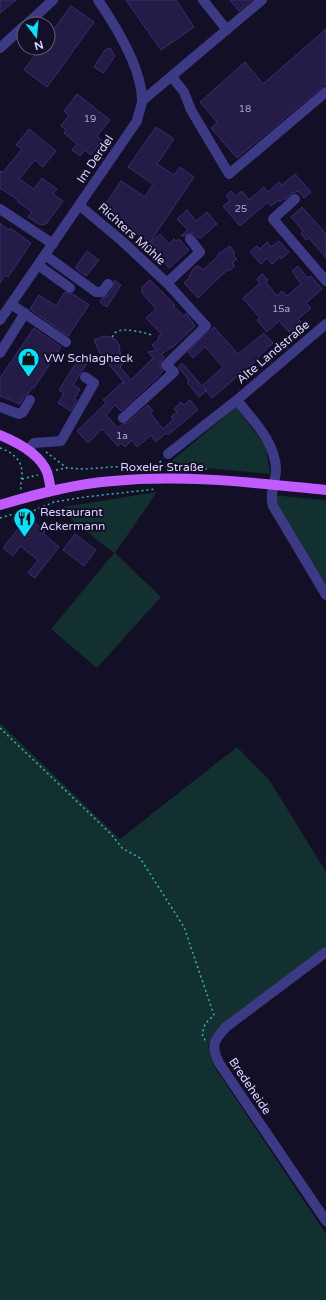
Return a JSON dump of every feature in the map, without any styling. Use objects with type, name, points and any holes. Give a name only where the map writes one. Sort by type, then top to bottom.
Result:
[{"type":"main road","points":[[0,435],[20,444],[28,450],[44,467],[47,472],[51,491]]},
{"type":"main road","name":"Roxeler Straße","points":[[0,506],[51,491],[113,480],[149,478],[185,478],[326,490]]},
{"type":"street","points":[[36,16],[53,0]]},
{"type":"street","name":"Im Derdel","points":[[0,320],[137,121],[142,101],[139,84],[130,55],[98,0]]},
{"type":"street","points":[[203,0],[227,30]]},
{"type":"street","points":[[142,101],[262,0]]},
{"type":"street","points":[[0,48],[16,33]]},
{"type":"street","points":[[172,77],[184,92],[191,110],[229,174],[326,92]]},
{"type":"street","points":[[295,199],[273,219],[326,281]]},
{"type":"street","name":"Richters Mühle","points":[[79,205],[122,241],[167,283],[206,326],[166,365],[174,372],[123,418]]},
{"type":"street","points":[[0,209],[53,244]]},
{"type":"street","name":"Richters Mühle","points":[[167,283],[200,252],[190,239]]},
{"type":"street","points":[[45,255],[96,292],[102,292],[108,284]]},
{"type":"street","points":[[38,265],[70,288]]},
{"type":"street","points":[[11,304],[66,342]]},
{"type":"street","points":[[0,353],[25,313]]},
{"type":"street","name":"Alte Landstraße","points":[[168,454],[237,400],[326,324]]},
{"type":"street","points":[[28,450],[34,442],[61,441],[94,383],[86,377]]},
{"type":"street","points":[[0,407],[19,414],[23,412],[30,400]]},
{"type":"street","name":"Alte Landstraße","points":[[237,400],[265,436],[272,449],[276,469],[273,485]]},
{"type":"street","points":[[273,485],[271,498],[273,506],[326,595]]},
{"type":"street","points":[[215,1042],[217,1036],[226,1027],[326,952]]},
{"type":"street","name":"Bredeheide","points":[[215,1042],[215,1054],[219,1063],[326,1221]]},
{"type":"path","points":[[112,337],[116,332],[123,330],[140,331],[142,333],[152,335]]},
{"type":"path","points":[[0,448],[11,452],[16,457],[23,472],[22,479]]},
{"type":"path","points":[[0,518],[28,513],[54,502],[157,489]]},
{"type":"path","points":[[0,728],[111,834],[122,848],[140,858],[184,927],[214,1015],[205,1024],[202,1034],[205,1040],[215,1042]]},
{"type":"green space","points":[[236,407],[266,447],[270,474],[168,464]]},
{"type":"green space","points":[[157,492],[115,553],[161,597],[97,668],[51,629],[114,553],[72,520],[63,507]]},
{"type":"green space","points":[[271,495],[326,500],[326,586]]},
{"type":"green space","points":[[0,723],[120,839],[237,747],[270,781],[326,872],[326,947],[219,1028],[208,1045],[214,1066],[326,1234],[326,1300],[0,1300]]},
{"type":"building","points":[[0,0],[16,0],[0,13]]},
{"type":"building","points":[[126,0],[176,0],[194,27],[161,50]]},
{"type":"building","points":[[230,0],[252,0],[239,11]]},
{"type":"building","points":[[71,6],[94,22],[47,87],[24,70],[34,56],[56,56],[56,26]]},
{"type":"building","points":[[326,29],[326,84],[237,158],[211,128],[217,122],[200,102],[245,62],[263,84]]},
{"type":"building","points":[[110,48],[115,56],[103,73],[94,67],[105,50]]},
{"type":"building","points":[[77,94],[110,120],[97,136],[102,141],[91,155],[85,150],[80,156],[72,150],[77,144],[64,133],[66,130],[61,126],[69,115],[64,111]]},
{"type":"building","points":[[156,127],[174,139],[157,164],[174,175],[180,167],[194,177],[150,242],[102,209],[121,181],[145,197],[153,184],[128,167]]},
{"type":"building","points":[[29,129],[56,151],[43,167],[35,160],[19,179],[34,189],[42,178],[57,189],[53,194],[63,201],[46,224],[40,225],[28,217],[32,212],[0,188],[0,171],[3,172],[22,149],[16,145]]},
{"type":"building","points":[[295,174],[311,192],[304,198],[298,191],[280,202],[279,200],[271,206],[268,202],[240,226],[223,206],[230,201],[226,196],[231,191],[235,196],[242,191],[249,200],[264,187],[268,192],[279,182],[282,185]]},
{"type":"building","points":[[302,207],[326,234],[326,258],[309,238],[306,240],[301,233],[303,231],[291,217]]},
{"type":"building","points":[[187,210],[196,221],[207,212],[217,224],[201,238],[197,237],[193,233],[181,236],[188,230],[177,219]]},
{"type":"building","points":[[0,223],[9,230],[10,228],[31,243],[8,277],[5,275],[0,283]]},
{"type":"building","points":[[160,234],[169,244],[174,239],[176,241],[179,239],[189,250],[169,268],[154,251],[157,247],[150,242]]},
{"type":"building","points":[[279,241],[289,252],[272,264],[267,258],[261,264],[250,252],[257,246],[260,249],[267,242],[271,247]]},
{"type":"building","points":[[230,246],[234,251],[234,257],[237,259],[232,263],[235,266],[229,271],[227,270],[198,298],[184,283],[190,277],[190,273],[196,266],[203,270],[218,256],[217,255]]},
{"type":"building","points":[[87,251],[99,260],[86,276],[75,268]]},
{"type":"building","points":[[298,266],[308,278],[311,276],[322,289],[306,303],[311,308],[298,319],[301,322],[289,332],[279,321],[267,332],[257,320],[260,318],[243,298],[260,283],[257,279],[262,274],[268,280],[266,282],[277,296],[282,291],[287,296],[301,284],[292,271]]},
{"type":"building","points":[[114,280],[121,285],[107,307],[100,302],[102,298],[107,296],[113,288]]},
{"type":"building","points":[[150,280],[175,305],[173,306],[184,316],[186,313],[195,326],[174,346],[161,354],[164,357],[160,363],[160,367],[163,371],[159,376],[121,411],[115,405],[106,415],[118,428],[127,423],[148,405],[153,411],[150,413],[163,429],[174,419],[171,417],[177,412],[174,409],[181,402],[184,405],[190,400],[198,410],[168,435],[166,433],[156,442],[151,435],[137,447],[132,440],[125,447],[121,443],[118,446],[102,429],[88,443],[77,431],[106,403],[103,400],[123,382],[125,384],[100,353],[94,340],[104,336],[116,340],[119,345],[122,365],[120,367],[131,380],[153,358],[148,352],[157,350],[152,345],[159,339],[158,337],[161,334],[146,318],[156,309],[142,293],[142,287]]},
{"type":"building","points":[[65,292],[73,294],[89,305],[68,336],[30,309],[39,295],[56,306]]},
{"type":"building","points":[[214,327],[238,354],[264,333],[273,343],[258,357],[259,358],[212,398],[204,388],[206,391],[199,397],[187,382],[189,380],[178,367],[182,363],[202,386],[223,367],[205,347],[193,358],[188,352]]},
{"type":"building","points":[[34,328],[61,347],[34,388],[32,388],[25,396],[20,404],[0,396],[0,378]]},
{"type":"building","points":[[81,355],[89,360],[73,385],[80,389],[74,399],[77,400],[71,411],[58,403],[64,393],[59,390]]},
{"type":"building","points":[[35,523],[45,531],[43,533],[59,547],[35,578],[28,573],[38,560],[20,546],[13,556],[3,548],[18,529],[26,535]]},
{"type":"building","points":[[75,534],[96,550],[84,566],[63,550]]},
{"type":"place","name":"VW Schlagheck","points":[[28,378]]},
{"type":"place","name":"Restaurant Ackermann","points":[[24,538]]}]
